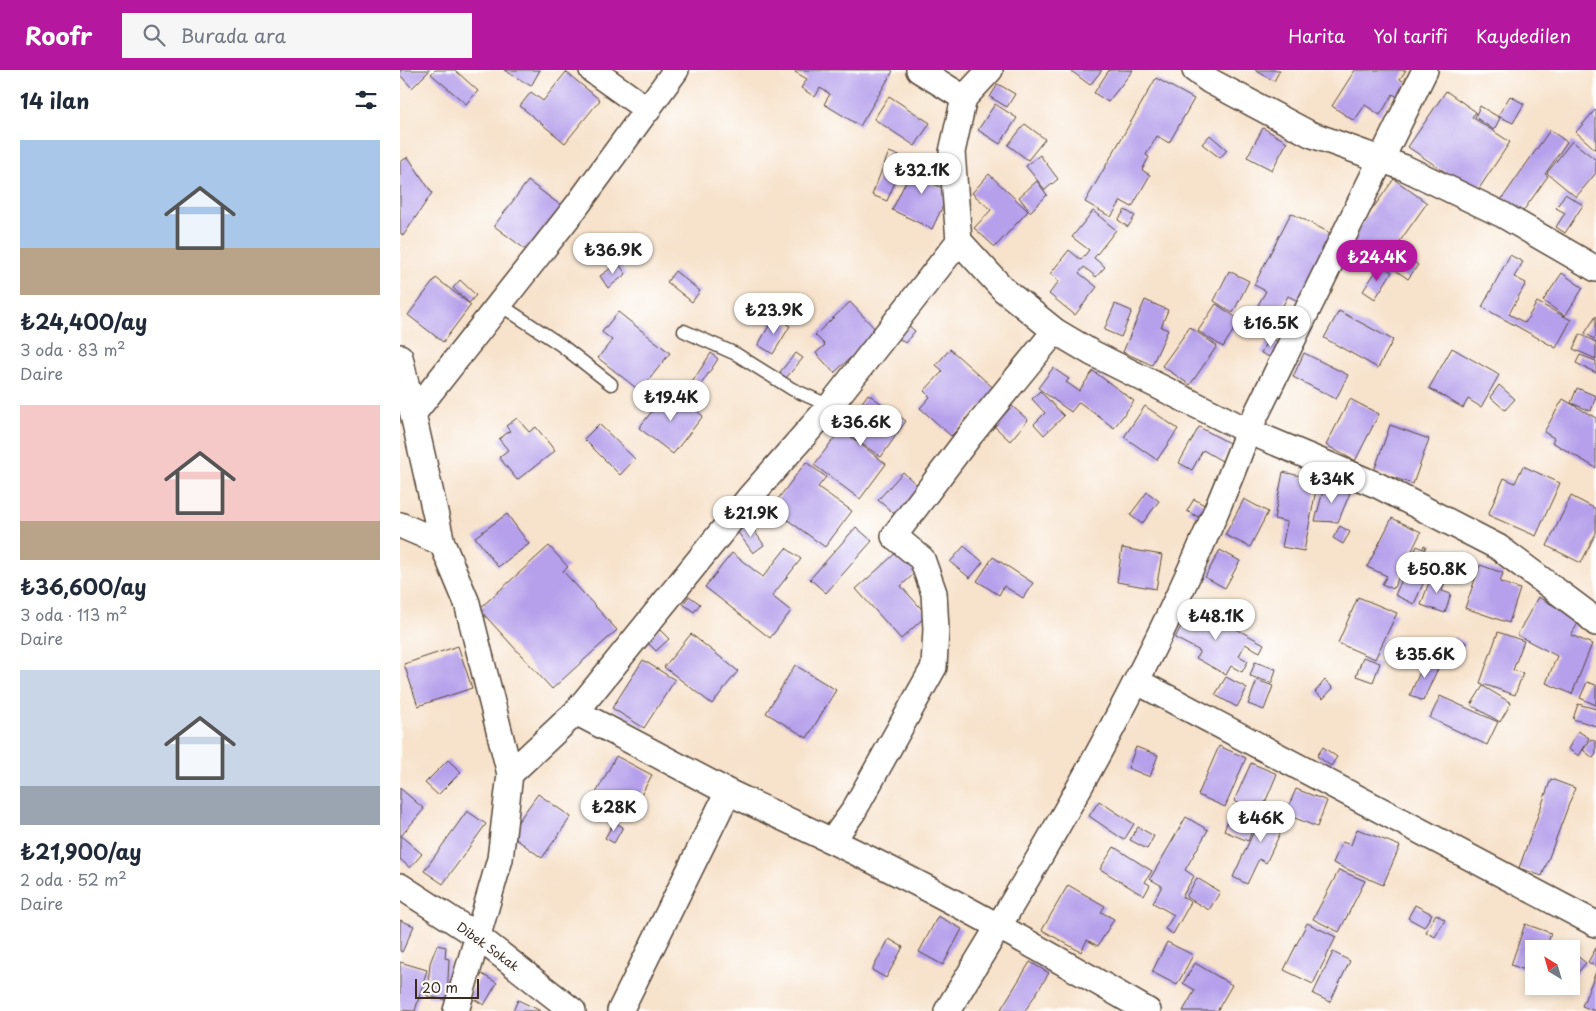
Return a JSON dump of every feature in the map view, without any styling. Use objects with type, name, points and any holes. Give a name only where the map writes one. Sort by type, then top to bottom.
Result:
[{"type":"street","points":[[592,70],[648,110]]},
{"type":"street","points":[[413,414],[576,207],[676,70]]},
{"type":"street","points":[[919,70],[964,98]]},
{"type":"street","points":[[990,70],[964,98],[952,152],[959,241],[1004,290],[1055,332],[1248,431],[1379,486],[1498,547],[1585,612],[1596,623]]},
{"type":"street","points":[[1195,70],[1210,81],[1310,134],[1378,160],[1405,168],[1593,260]]},
{"type":"street","points":[[947,1011],[1000,925],[1138,682],[1230,477],[1248,431],[1350,224],[1378,160],[1424,70]]},
{"type":"street","points":[[510,774],[576,712],[749,498],[830,406],[959,241]]},
{"type":"street","points":[[832,841],[853,812],[934,667],[936,629],[934,593],[922,558],[894,536],[972,434],[1055,332]]},
{"type":"street","points":[[400,357],[442,543],[467,603],[510,774],[500,859],[456,1011]]},
{"type":"street","points":[[400,525],[442,543]]},
{"type":"street","points":[[1138,682],[1596,924]]},
{"type":"street","points":[[576,712],[728,792],[903,874],[1000,925],[1148,1011]]},
{"type":"street","points":[[620,1011],[728,792]]},
{"type":"street","name":"Dibek Sokak","points":[[400,886],[477,936],[573,1011]]},
{"type":"lane","points":[[499,304],[561,345],[611,384]]},
{"type":"lane","points":[[684,331],[736,354],[792,389],[830,406]]},
{"type":"building","points":[[400,70],[430,70],[412,88],[400,75]]},
{"type":"building","points":[[435,70],[455,70],[478,91],[466,104],[431,74]]},
{"type":"building","points":[[504,70],[540,70],[531,86]]},
{"type":"building","points":[[796,70],[893,71],[860,126],[824,104],[830,94],[820,88],[815,97],[801,88],[807,79],[795,72]]},
{"type":"building","points":[[1070,70],[1102,70],[1090,85]]},
{"type":"building","points":[[1109,70],[1133,70],[1108,102],[1094,93]]},
{"type":"building","points":[[1255,70],[1280,70],[1274,81]]},
{"type":"building","points":[[1355,70],[1406,70],[1400,79],[1407,84],[1399,98],[1393,94],[1380,115],[1365,105],[1354,121],[1332,106]]},
{"type":"building","points":[[566,72],[600,100],[565,143],[520,106],[531,92],[543,101]]},
{"type":"building","points":[[1156,78],[1194,99],[1169,143],[1157,136],[1146,155],[1149,157],[1142,170],[1150,175],[1132,207],[1121,201],[1111,217],[1085,202]]},
{"type":"building","points":[[998,84],[1015,94],[1007,107],[990,97]]},
{"type":"building","points":[[1446,91],[1476,112],[1472,117],[1510,142],[1476,193],[1408,147]]},
{"type":"building","points":[[889,96],[930,123],[915,146],[874,119]]},
{"type":"building","points":[[1510,96],[1524,104],[1513,123],[1498,116]]},
{"type":"building","points":[[995,104],[1017,118],[1000,144],[978,130]]},
{"type":"building","points":[[1480,106],[1500,118],[1494,130],[1475,117]]},
{"type":"building","points":[[1596,111],[1596,150],[1576,132]]},
{"type":"building","points":[[1025,124],[1045,139],[1028,160],[1008,145]]},
{"type":"building","points":[[1263,128],[1287,142],[1272,170],[1247,157]]},
{"type":"building","points":[[1550,130],[1567,142],[1545,174],[1548,176],[1521,214],[1501,200]]},
{"type":"building","points":[[1210,135],[1227,150],[1220,158],[1202,144]]},
{"type":"building","points":[[1572,141],[1596,160],[1596,173],[1576,197],[1547,173]]},
{"type":"building","points":[[889,152],[905,158],[887,201],[872,195]]},
{"type":"building","points":[[1040,155],[1058,179],[1045,190],[1026,166]]},
{"type":"building","points":[[408,157],[432,193],[403,236],[400,232],[400,162]]},
{"type":"building","points":[[918,157],[939,167],[931,183],[950,191],[932,229],[892,210]]},
{"type":"building","points":[[989,174],[1028,211],[995,247],[974,228],[991,210],[972,193]]},
{"type":"building","points":[[1394,179],[1427,203],[1395,248],[1418,265],[1408,279],[1381,260],[1378,265],[1348,243]]},
{"type":"building","points":[[528,181],[563,207],[529,252],[494,226]]},
{"type":"building","points":[[1037,181],[1047,195],[1030,212],[1019,197]]},
{"type":"building","points":[[1565,194],[1583,205],[1565,233],[1556,227],[1565,213],[1556,208]]},
{"type":"building","points":[[1125,210],[1135,216],[1128,227],[1118,220]]},
{"type":"building","points":[[1093,211],[1116,230],[1094,258],[1105,267],[1096,277],[1084,267],[1079,273],[1097,287],[1075,315],[1049,294],[1059,281],[1050,274],[1069,250],[1081,260],[1089,250],[1072,237]]},
{"type":"building","points":[[1291,213],[1338,237],[1304,304],[1288,296],[1278,315],[1258,305],[1266,291],[1254,285]]},
{"type":"building","points":[[1510,255],[1523,262],[1514,277],[1526,283],[1509,314],[1525,323],[1537,302],[1571,320],[1556,348],[1482,307]]},
{"type":"building","points":[[618,263],[626,274],[608,288],[600,276]]},
{"type":"building","points":[[1380,265],[1392,272],[1375,299],[1363,291]]},
{"type":"building","points":[[675,271],[700,291],[692,302],[667,282]]},
{"type":"building","points":[[1229,271],[1249,281],[1233,313],[1214,301]]},
{"type":"building","points":[[1562,273],[1583,288],[1565,316],[1543,301]]},
{"type":"building","points":[[436,278],[471,305],[443,342],[408,315]]},
{"type":"building","points":[[460,280],[476,295],[469,303],[453,288]]},
{"type":"building","points":[[1145,300],[1168,310],[1161,327],[1168,330],[1152,365],[1123,352]]},
{"type":"building","points":[[850,302],[878,332],[834,373],[816,353],[825,345],[815,335]]},
{"type":"building","points":[[1115,304],[1132,311],[1121,337],[1104,330]]},
{"type":"building","points":[[1216,304],[1240,320],[1223,347],[1198,331]]},
{"type":"building","points":[[1339,311],[1393,340],[1378,368],[1324,338]]},
{"type":"building","points":[[618,312],[670,353],[640,391],[598,358],[612,340],[602,332]]},
{"type":"building","points":[[1596,316],[1596,336],[1594,339],[1585,333]]},
{"type":"building","points":[[774,317],[790,326],[773,354],[758,345]]},
{"type":"building","points":[[908,325],[915,331],[905,343],[897,337]]},
{"type":"building","points":[[1190,327],[1217,346],[1190,385],[1162,366]]},
{"type":"building","points":[[1580,334],[1596,342],[1596,359],[1573,349]]},
{"type":"building","points":[[1269,337],[1282,344],[1274,359],[1261,353]]},
{"type":"building","points":[[1452,348],[1499,375],[1481,407],[1468,399],[1463,408],[1429,388]]},
{"type":"building","points":[[950,349],[999,393],[977,409],[951,436],[920,408],[930,397],[924,391],[943,371],[936,365]]},
{"type":"building","points":[[711,353],[718,359],[694,395],[687,390]]},
{"type":"building","points":[[796,353],[803,358],[786,378],[779,373]]},
{"type":"building","points":[[1304,353],[1348,375],[1336,399],[1293,377]]},
{"type":"building","points":[[1580,355],[1596,361],[1596,373],[1576,363]]},
{"type":"building","points":[[1053,368],[1069,379],[1066,382],[1079,391],[1093,371],[1134,401],[1114,428],[1079,402],[1071,412],[1038,388]]},
{"type":"building","points":[[1499,385],[1515,399],[1505,410],[1490,397]]},
{"type":"building","points":[[1577,388],[1596,396],[1591,411],[1571,403]]},
{"type":"building","points":[[669,389],[703,416],[673,454],[639,428]]},
{"type":"building","points":[[1040,391],[1064,416],[1044,435],[1034,424],[1045,413],[1032,399]]},
{"type":"building","points":[[868,394],[906,421],[881,457],[846,433],[886,464],[860,499],[814,465]]},
{"type":"building","points":[[1350,399],[1379,414],[1355,461],[1326,445]]},
{"type":"building","points":[[1563,399],[1596,418],[1596,468],[1552,442],[1554,438],[1544,432]]},
{"type":"building","points":[[1012,406],[1028,420],[1010,441],[994,426]]},
{"type":"building","points":[[1145,406],[1178,429],[1157,460],[1124,437]]},
{"type":"building","points":[[517,418],[529,432],[536,427],[555,451],[517,480],[499,457],[508,450],[499,439],[510,431],[506,426]]},
{"type":"building","points":[[599,424],[635,459],[620,475],[584,439]]},
{"type":"building","points":[[1390,425],[1429,439],[1413,484],[1374,471]]},
{"type":"building","points":[[1199,427],[1231,444],[1222,461],[1203,450],[1192,470],[1179,463]]},
{"type":"building","points":[[806,462],[826,477],[818,487],[852,511],[825,547],[771,508]]},
{"type":"building","points":[[1523,466],[1560,483],[1536,536],[1488,515],[1504,478],[1515,483]]},
{"type":"building","points":[[903,472],[922,490],[898,517],[878,500]]},
{"type":"building","points":[[1283,472],[1318,480],[1304,551],[1282,547],[1287,522],[1274,519]]},
{"type":"building","points":[[1325,484],[1350,493],[1338,522],[1315,521]]},
{"type":"building","points":[[1147,492],[1159,501],[1142,524],[1130,515]]},
{"type":"building","points":[[1571,496],[1596,509],[1596,533],[1581,563],[1547,546]]},
{"type":"building","points":[[1194,499],[1211,509],[1204,520],[1187,511]]},
{"type":"building","points":[[1244,499],[1268,512],[1250,547],[1225,535]]},
{"type":"building","points":[[507,514],[529,544],[498,567],[475,537]]},
{"type":"building","points":[[1392,518],[1421,532],[1393,589],[1382,584],[1387,576],[1367,567]]},
{"type":"building","points":[[749,523],[764,545],[753,553],[737,531]]},
{"type":"building","points":[[1340,526],[1350,532],[1343,544],[1333,538]]},
{"type":"building","points":[[856,527],[872,541],[826,593],[810,579]]},
{"type":"building","points":[[1424,545],[1426,546],[1422,557],[1433,562],[1414,604],[1395,595],[1417,546],[1423,549]]},
{"type":"building","points":[[549,546],[568,567],[563,571],[617,630],[552,689],[479,609]]},
{"type":"building","points":[[964,546],[983,562],[970,578],[950,562]]},
{"type":"building","points":[[786,548],[801,559],[772,596],[791,611],[770,638],[705,587],[732,553],[763,577]]},
{"type":"building","points":[[1122,548],[1162,555],[1156,589],[1117,582]]},
{"type":"building","points":[[1220,550],[1240,561],[1225,588],[1205,577]]},
{"type":"building","points":[[897,552],[916,572],[901,586],[927,615],[901,639],[856,589]]},
{"type":"building","points":[[993,557],[1033,583],[1023,598],[1004,586],[999,595],[977,581]]},
{"type":"building","points":[[1480,565],[1503,573],[1500,582],[1520,589],[1509,623],[1465,608]]},
{"type":"building","points":[[1433,571],[1447,576],[1442,591],[1451,594],[1445,613],[1421,605]]},
{"type":"building","points":[[689,596],[700,604],[694,612],[683,604]]},
{"type":"building","points":[[1358,597],[1397,613],[1375,659],[1338,643]]},
{"type":"building","points":[[1538,597],[1580,620],[1571,635],[1592,644],[1572,694],[1546,683],[1557,656],[1517,635]]},
{"type":"building","points":[[1192,605],[1264,644],[1260,652],[1245,644],[1239,656],[1248,661],[1242,672],[1231,666],[1226,675],[1196,658],[1200,651],[1175,638]]},
{"type":"building","points":[[659,629],[669,639],[656,651],[646,641]]},
{"type":"building","points":[[1498,632],[1524,641],[1513,670],[1523,673],[1515,695],[1480,683]]},
{"type":"building","points":[[691,634],[738,671],[712,704],[664,667]]},
{"type":"building","points":[[1454,637],[1466,643],[1459,655],[1448,649]]},
{"type":"building","points":[[458,646],[472,688],[418,706],[404,664]]},
{"type":"building","points":[[1363,657],[1380,663],[1373,682],[1356,676]]},
{"type":"building","points":[[1426,658],[1440,664],[1423,701],[1410,695]]},
{"type":"building","points":[[643,660],[675,680],[644,728],[612,708]]},
{"type":"building","points":[[1255,662],[1276,669],[1272,683],[1250,676]]},
{"type":"building","points":[[795,665],[836,690],[807,738],[766,713]]},
{"type":"building","points":[[1226,677],[1247,688],[1237,707],[1215,695]]},
{"type":"building","points":[[1257,680],[1273,686],[1264,710],[1248,704]]},
{"type":"building","points":[[1325,680],[1333,688],[1323,699],[1315,692]]},
{"type":"building","points":[[1587,682],[1596,685],[1596,705],[1580,698]]},
{"type":"building","points":[[1483,686],[1511,703],[1500,722],[1471,705]]},
{"type":"building","points":[[1440,696],[1498,722],[1487,745],[1430,718]]},
{"type":"building","points":[[1578,704],[1596,709],[1596,726],[1573,719]]},
{"type":"building","points":[[1578,731],[1589,738],[1579,756],[1568,749]]},
{"type":"building","points":[[1591,739],[1596,742],[1596,754],[1593,758],[1583,750]]},
{"type":"building","points":[[1219,746],[1246,758],[1225,807],[1198,795]]},
{"type":"building","points":[[1136,747],[1158,755],[1150,777],[1128,768]]},
{"type":"building","points":[[1323,747],[1337,757],[1331,766],[1317,756]]},
{"type":"building","points":[[616,756],[652,775],[635,806],[614,795],[611,800],[596,793]]},
{"type":"building","points":[[448,760],[461,772],[438,795],[425,783]]},
{"type":"building","points":[[1251,763],[1277,774],[1261,812],[1234,801]]},
{"type":"building","points":[[1551,779],[1575,788],[1542,876],[1519,868]]},
{"type":"building","points":[[400,788],[424,809],[401,836],[422,854],[410,868],[400,859]]},
{"type":"building","points":[[1296,789],[1327,801],[1317,827],[1285,814]]},
{"type":"building","points":[[538,794],[571,817],[542,858],[509,834]]},
{"type":"building","points":[[1099,801],[1134,824],[1124,840],[1089,816]]},
{"type":"building","points":[[1234,805],[1258,815],[1248,841],[1224,831]]},
{"type":"building","points":[[1265,807],[1288,817],[1266,863],[1259,859],[1247,884],[1233,877]]},
{"type":"building","points":[[467,811],[486,824],[443,884],[424,871]]},
{"type":"building","points":[[1186,817],[1208,830],[1185,870],[1194,876],[1182,897],[1191,902],[1173,934],[1165,929],[1174,915],[1153,903],[1162,886],[1150,879]]},
{"type":"building","points":[[614,822],[623,827],[614,843],[605,838]]},
{"type":"building","points":[[1138,827],[1154,836],[1147,849],[1130,840]]},
{"type":"building","points":[[1357,829],[1400,846],[1383,885],[1333,863],[1342,842],[1351,845]]},
{"type":"building","points":[[1114,847],[1152,871],[1145,882],[1150,885],[1144,896],[1100,869]]},
{"type":"building","points":[[1339,870],[1365,881],[1339,932],[1313,919]]},
{"type":"building","points":[[1197,878],[1220,892],[1209,910],[1186,897]]},
{"type":"building","points":[[1068,885],[1105,906],[1101,912],[1114,919],[1098,946],[1087,940],[1081,952],[1042,930]]},
{"type":"building","points":[[1415,905],[1432,914],[1424,927],[1408,918]]},
{"type":"building","points":[[1436,914],[1445,920],[1435,937],[1426,932]]},
{"type":"building","points":[[938,916],[962,929],[943,965],[919,952]]},
{"type":"building","points":[[400,920],[414,926],[402,952],[400,951]]},
{"type":"building","points":[[1307,923],[1336,937],[1313,984],[1284,970]]},
{"type":"building","points":[[1525,924],[1551,933],[1549,940],[1525,940],[1525,970],[1511,965]]},
{"type":"building","points":[[889,939],[903,947],[886,978],[872,970]]},
{"type":"building","points":[[1167,942],[1193,955],[1177,985],[1152,972]]},
{"type":"building","points":[[437,945],[446,947],[445,958],[449,959],[447,1000],[427,996],[430,963]]},
{"type":"building","points":[[1596,948],[1596,967],[1588,962]]},
{"type":"building","points":[[1333,952],[1350,961],[1330,1002],[1313,994]]},
{"type":"building","points":[[1580,958],[1586,963],[1580,970]]},
{"type":"building","points":[[400,962],[427,970],[415,1011],[400,1010]]},
{"type":"building","points":[[1030,962],[1049,973],[1025,1011],[1005,1011],[1001,1009]]},
{"type":"building","points":[[1195,963],[1232,985],[1217,1011],[1183,1011],[1195,990],[1183,983]]},
{"type":"building","points":[[1596,972],[1596,1011],[1595,1011],[1582,1006]]},
{"type":"building","points":[[482,974],[497,983],[484,1005],[469,996]]},
{"type":"building","points":[[518,1000],[541,1011],[513,1011]]}]
